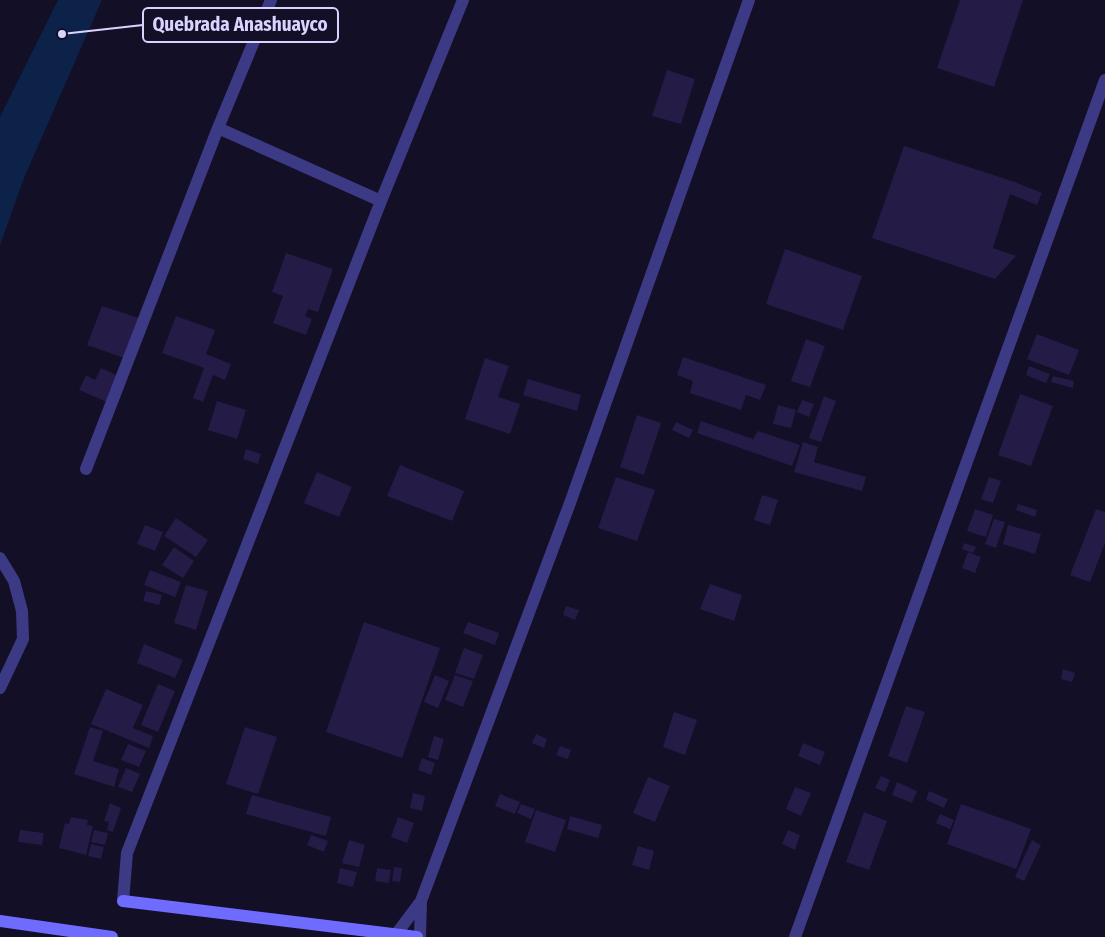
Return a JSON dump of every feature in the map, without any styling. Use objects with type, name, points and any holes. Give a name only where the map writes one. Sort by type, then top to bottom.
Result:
[{"type":"main road","points":[[123,902],[395,936],[419,937]]},
{"type":"main road","points":[[0,922],[112,937]]},
{"type":"street","points":[[86,469],[218,128],[271,0]]},
{"type":"street","points":[[123,902],[127,853],[381,201],[463,0]]},
{"type":"street","points":[[395,936],[421,902],[574,494],[749,0]]},
{"type":"street","points":[[795,937],[1105,80]]},
{"type":"street","points":[[218,128],[381,201]]},
{"type":"street","points":[[0,558],[14,581],[22,611],[23,638],[0,688]]},
{"type":"street","points":[[419,937],[421,902]]},
{"type":"water","points":[[58,0],[102,0],[24,178],[0,245],[0,117]]},
{"type":"building","points":[[960,0],[1023,0],[994,87],[937,68]]},
{"type":"building","points":[[667,70],[695,79],[681,124],[652,116]]},
{"type":"building","points":[[904,146],[1015,182],[1042,193],[1037,205],[1010,194],[993,248],[1016,256],[995,279],[872,238]]},
{"type":"building","points":[[785,249],[862,276],[843,330],[766,304]]},
{"type":"building","points":[[286,253],[333,269],[318,312],[308,309],[305,316],[312,319],[306,335],[273,323],[283,296],[272,292]]},
{"type":"building","points":[[102,306],[139,318],[124,358],[87,345]]},
{"type":"building","points":[[176,316],[215,330],[206,354],[231,364],[225,380],[213,375],[203,402],[193,398],[204,368],[162,353]]},
{"type":"building","points":[[1037,334],[1079,350],[1069,375],[1027,359]]},
{"type":"building","points":[[806,339],[825,346],[810,387],[791,381]]},
{"type":"building","points":[[683,357],[766,385],[760,400],[746,395],[741,410],[690,393],[693,381],[677,375]]},
{"type":"building","points":[[485,358],[509,366],[498,397],[520,404],[510,434],[465,419]]},
{"type":"building","points":[[1029,366],[1050,374],[1046,383],[1026,375]]},
{"type":"building","points":[[101,368],[119,376],[107,402],[79,390],[86,375],[95,380]]},
{"type":"building","points":[[1053,376],[1074,381],[1073,388],[1051,382]]},
{"type":"building","points":[[528,379],[581,395],[577,411],[523,395]]},
{"type":"building","points":[[1020,394],[1053,406],[1031,466],[998,455]]},
{"type":"building","points":[[824,396],[836,401],[821,442],[809,438]]},
{"type":"building","points":[[802,400],[814,404],[809,417],[797,412]]},
{"type":"building","points":[[217,401],[246,410],[237,439],[208,430]]},
{"type":"building","points":[[778,405],[796,410],[791,428],[773,424]]},
{"type":"building","points":[[637,415],[661,423],[644,475],[620,467]]},
{"type":"building","points":[[701,421],[753,439],[758,431],[800,445],[792,466],[697,433]]},
{"type":"building","points":[[676,422],[693,430],[689,438],[672,430]]},
{"type":"building","points":[[803,442],[818,447],[814,462],[866,477],[862,491],[794,472]]},
{"type":"building","points":[[246,449],[261,454],[258,464],[243,459]]},
{"type":"building","points":[[400,465],[464,491],[452,521],[387,496]]},
{"type":"building","points":[[317,472],[352,487],[339,517],[304,503]]},
{"type":"building","points":[[616,477],[655,490],[637,541],[598,528]]},
{"type":"building","points":[[989,477],[1001,481],[993,503],[981,499]]},
{"type":"building","points":[[762,495],[778,500],[770,525],[754,520]]},
{"type":"building","points":[[1018,504],[1037,510],[1035,517],[1016,510]]},
{"type":"building","points":[[975,509],[993,515],[986,537],[967,531]]},
{"type":"building","points":[[1096,509],[1105,512],[1105,543],[1090,582],[1070,575]]},
{"type":"building","points":[[176,518],[208,540],[196,557],[164,536]]},
{"type":"building","points":[[994,519],[1005,522],[996,548],[985,544]]},
{"type":"building","points":[[145,525],[163,532],[155,551],[137,544]]},
{"type":"building","points":[[1008,525],[1041,534],[1035,554],[1003,544]]},
{"type":"building","points":[[964,543],[976,547],[973,553],[962,549]]},
{"type":"building","points":[[174,547],[194,561],[183,578],[162,565]]},
{"type":"building","points":[[968,552],[981,557],[975,573],[962,568]]},
{"type":"building","points":[[150,570],[181,582],[175,597],[144,585]]},
{"type":"building","points":[[710,584],[742,595],[734,621],[700,609]]},
{"type":"building","points":[[186,585],[208,591],[196,630],[174,623]]},
{"type":"building","points":[[146,591],[162,595],[159,605],[143,601]]},
{"type":"building","points":[[566,606],[579,610],[575,620],[563,615]]},
{"type":"building","points":[[364,622],[440,648],[402,758],[326,732]]},
{"type":"building","points":[[468,622],[499,633],[495,645],[463,633]]},
{"type":"building","points":[[144,644],[183,660],[175,678],[137,663]]},
{"type":"building","points":[[464,648],[483,655],[474,679],[455,673]]},
{"type":"building","points":[[1063,669],[1075,673],[1072,682],[1061,679]]},
{"type":"building","points":[[435,675],[449,681],[438,708],[424,702]]},
{"type":"building","points":[[455,675],[473,681],[463,707],[445,700]]},
{"type":"building","points":[[158,684],[175,691],[158,732],[141,725]]},
{"type":"building","points":[[106,689],[143,705],[133,728],[153,736],[149,748],[91,724]]},
{"type":"building","points":[[906,706],[925,712],[907,763],[888,756]]},
{"type":"building","points":[[674,712],[697,720],[685,755],[663,747]]},
{"type":"building","points":[[90,727],[103,731],[93,761],[119,769],[114,787],[74,774]]},
{"type":"building","points":[[245,727],[277,737],[258,794],[226,784]]},
{"type":"building","points":[[536,734],[547,739],[544,748],[532,743]]},
{"type":"building","points":[[434,736],[444,739],[438,760],[428,757]]},
{"type":"building","points":[[803,743],[825,752],[820,765],[798,756]]},
{"type":"building","points":[[128,744],[146,751],[139,767],[121,760]]},
{"type":"building","points":[[560,746],[571,750],[568,759],[556,755]]},
{"type":"building","points":[[422,758],[435,763],[431,775],[418,770]]},
{"type":"building","points":[[126,768],[140,774],[132,792],[118,787]]},
{"type":"building","points":[[881,776],[890,780],[885,792],[875,788]]},
{"type":"building","points":[[648,777],[670,786],[655,822],[633,813]]},
{"type":"building","points":[[897,782],[917,791],[912,803],[892,795]]},
{"type":"building","points":[[795,787],[811,793],[801,816],[786,809]]},
{"type":"building","points":[[929,791],[948,799],[944,808],[926,800]]},
{"type":"building","points":[[413,793],[425,796],[422,811],[410,808]]},
{"type":"building","points":[[500,794],[520,802],[515,814],[495,806]]},
{"type":"building","points":[[252,795],[331,817],[326,836],[246,814]]},
{"type":"building","points":[[110,803],[121,808],[113,832],[107,830],[109,822],[104,821]]},
{"type":"building","points":[[521,804],[535,809],[531,819],[517,813]]},
{"type":"building","points":[[961,804],[1031,829],[1016,869],[947,844]]},
{"type":"building","points":[[536,810],[566,820],[555,852],[525,842]]},
{"type":"building","points":[[864,812],[887,821],[869,870],[846,862]]},
{"type":"building","points":[[940,814],[954,820],[950,829],[936,823]]},
{"type":"building","points":[[570,816],[602,825],[598,838],[567,829]]},
{"type":"building","points":[[71,817],[88,820],[87,825],[93,826],[86,855],[59,848],[65,823],[69,824]]},
{"type":"building","points":[[398,817],[414,823],[407,843],[391,837]]},
{"type":"building","points":[[20,830],[44,833],[42,845],[18,842]]},
{"type":"building","points":[[94,830],[108,833],[105,845],[91,842]]},
{"type":"building","points":[[788,830],[800,835],[795,850],[782,844]]},
{"type":"building","points":[[311,835],[328,841],[324,852],[307,845]]},
{"type":"building","points":[[349,840],[365,845],[359,867],[342,863]]},
{"type":"building","points":[[1032,840],[1041,845],[1024,881],[1015,877]]},
{"type":"building","points":[[91,844],[104,847],[101,859],[88,856]]},
{"type":"building","points":[[638,846],[654,851],[649,870],[632,865]]},
{"type":"building","points":[[394,867],[402,868],[400,882],[392,881]]},
{"type":"building","points":[[340,868],[357,872],[353,887],[337,883]]},
{"type":"building","points":[[377,868],[391,870],[389,883],[375,881]]},
{"type":"place","name":"Quebrada Anashuayco","points":[[62,34]]}]
